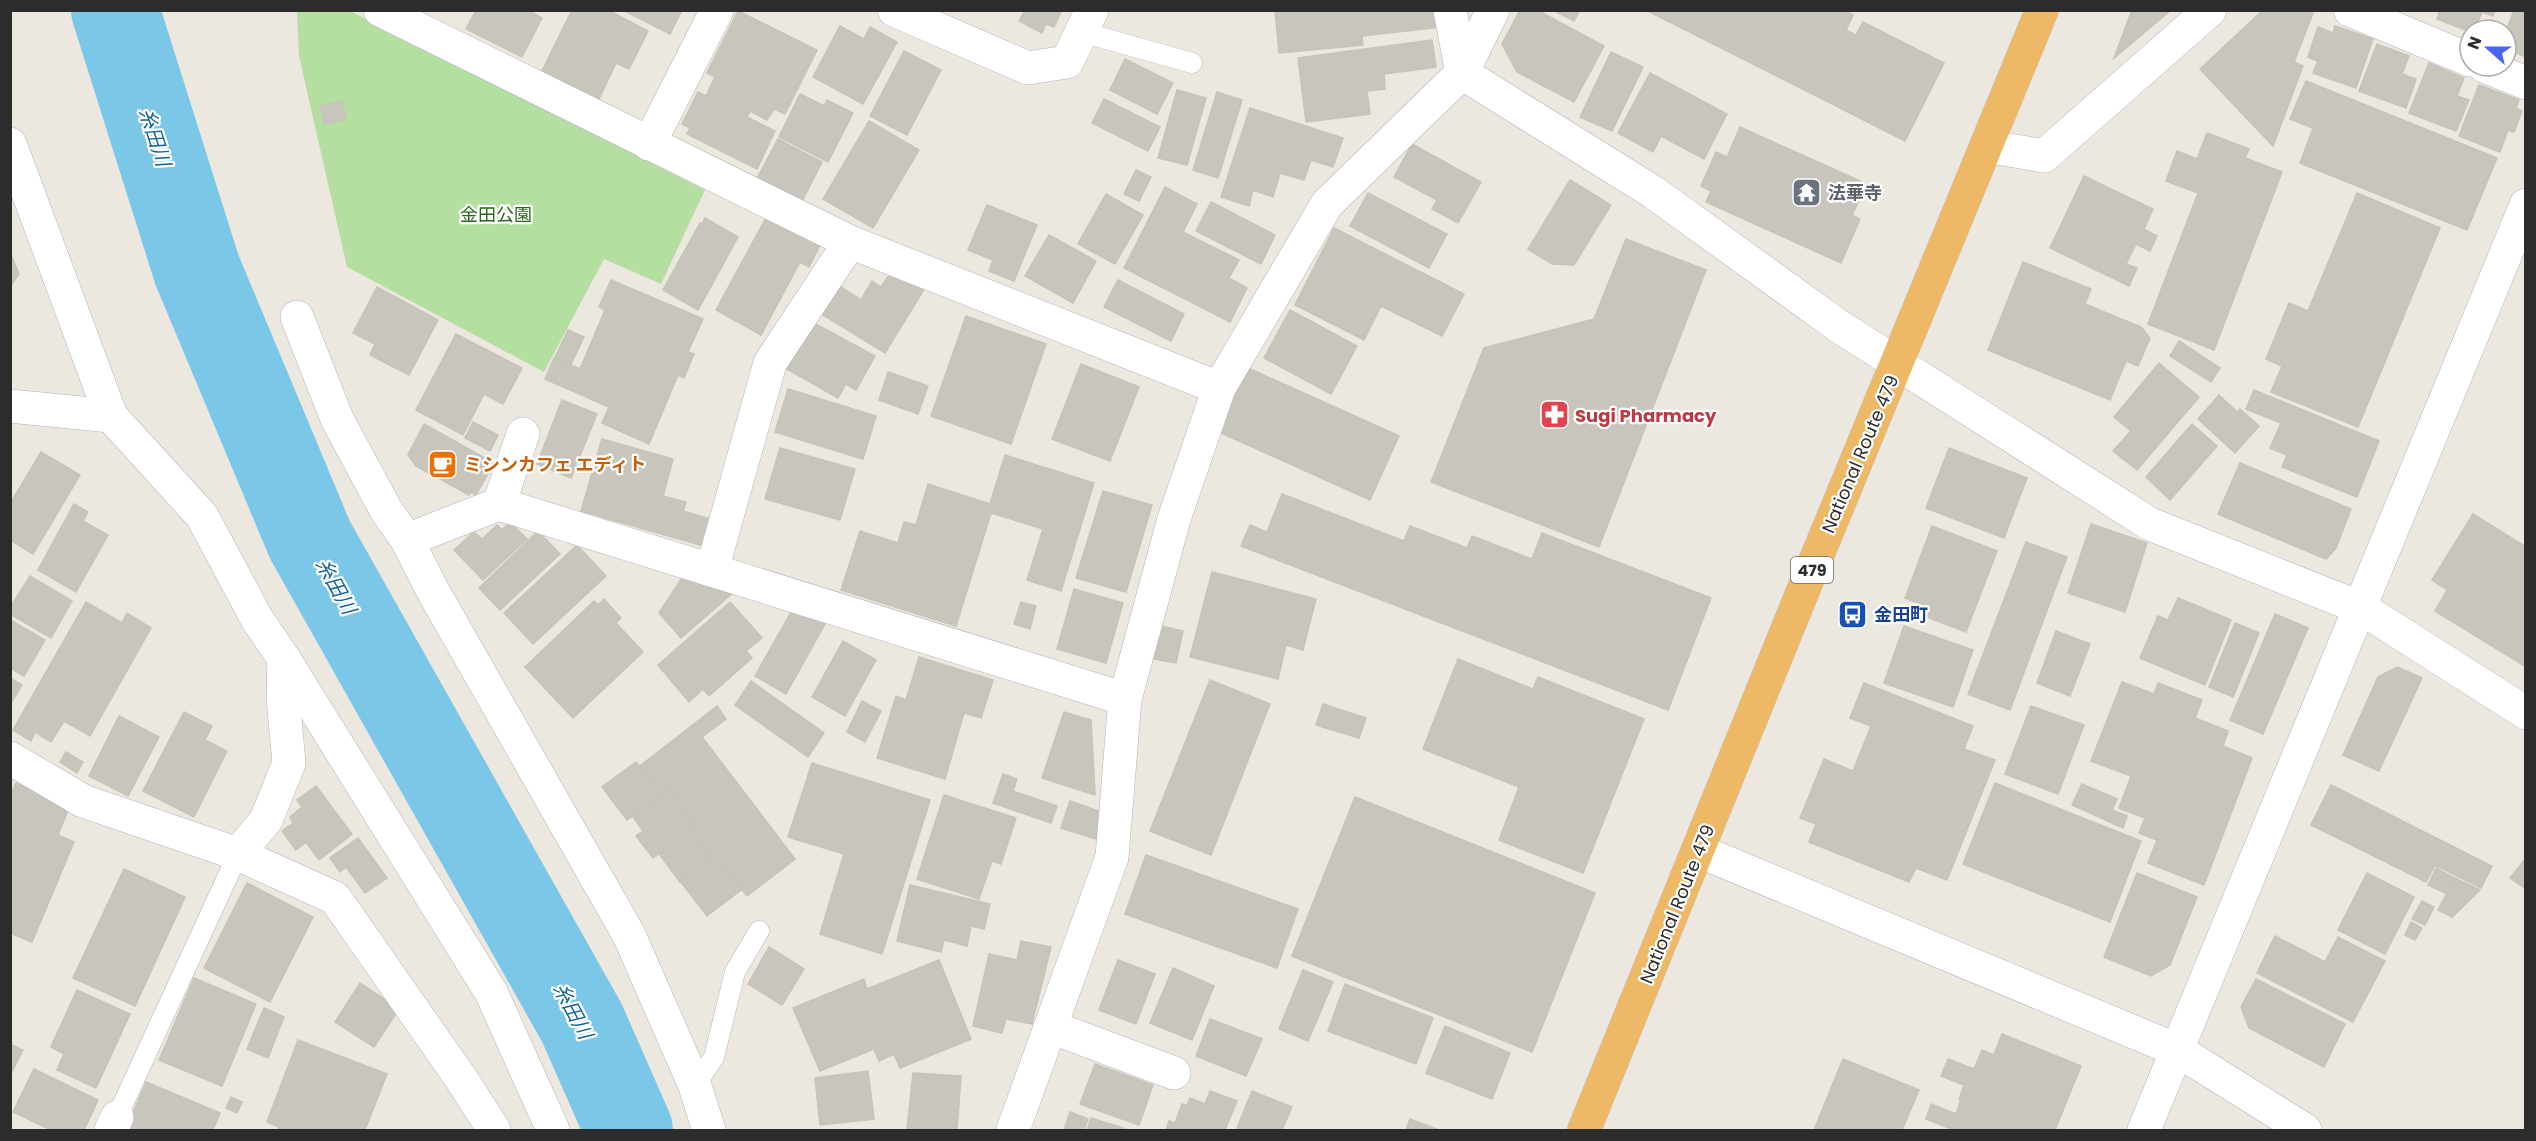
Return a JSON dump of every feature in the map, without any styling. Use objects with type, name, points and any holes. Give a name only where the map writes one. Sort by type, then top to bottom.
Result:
[{"type":"highway","name":"National Route 479","points":[[1584,1131],[2042,10]]},
{"type":"street","points":[[380,10],[850,242],[1220,388]]},
{"type":"street","points":[[649,144],[717,10]]},
{"type":"street","points":[[894,10],[1028,68],[1067,62],[1087,21]]},
{"type":"street","points":[[1450,10],[1462,73],[1653,192],[1840,327],[2150,524],[2361,608],[2526,713]]},
{"type":"street","points":[[1014,1131],[1112,857],[1125,699],[1174,519],[1220,388],[1327,204],[1462,73],[1493,10]]},
{"type":"street","points":[[1986,146],[2044,156],[2210,10]]},
{"type":"street","points":[[2350,10],[2458,55]]},
{"type":"street","points":[[10,144],[111,416],[202,516],[257,619],[491,992],[553,1131]]},
{"type":"street","points":[[2144,1131],[2526,205]]},
{"type":"street","points":[[712,570],[770,363],[850,242]]},
{"type":"street","points":[[297,317],[337,419],[386,510],[407,540],[440,603],[629,935],[695,1086],[709,1131]]},
{"type":"street","points":[[10,406],[111,416]]},
{"type":"street","points":[[499,504],[523,434]]},
{"type":"street","points":[[407,540],[499,504],[1125,699]]},
{"type":"street","points":[[238,854],[266,820],[288,763],[283,698],[284,659]]},
{"type":"street","points":[[10,758],[83,801],[238,854],[335,898],[462,1080],[494,1131]]},
{"type":"street","points":[[1698,851],[2177,1050],[2305,1131]]},
{"type":"street","points":[[1051,1027],[1174,1073]]},
{"type":"lane","points":[[1087,21],[1192,63]]},
{"type":"lane","points":[[114,1124],[238,854]]},
{"type":"lane","points":[[695,1086],[714,1058],[735,972],[759,931]]},
{"type":"green space","name":"金田公園","points":[[297,11],[350,11],[705,190],[661,284],[604,259],[544,372],[347,267],[299,56]]},
{"type":"building","points":[[476,10],[528,10],[542,18],[522,57],[466,29]]},
{"type":"building","points":[[572,10],[608,10],[648,31],[629,69],[616,63],[599,99],[542,71]]},
{"type":"building","points":[[623,10],[682,10],[670,34]]},
{"type":"building","points":[[1025,10],[1062,10],[1054,27],[1046,24],[1042,33],[1019,21]]},
{"type":"building","points":[[1275,10],[1439,10],[1441,27],[1362,36],[1363,45],[1279,53]]},
{"type":"building","points":[[1520,10],[1537,10],[1604,46],[1574,102],[1517,72],[1502,44]]},
{"type":"building","points":[[1553,10],[1580,10],[1574,21]]},
{"type":"building","points":[[1646,10],[1812,10],[1816,13],[1818,10],[1844,10],[1853,15],[1846,30],[1856,35],[1863,22],[1944,63],[1905,141]]},
{"type":"building","points":[[2132,10],[2171,10],[2114,58]]},
{"type":"building","points":[[2263,10],[2306,10],[2313,13],[2294,62],[2303,66],[2273,146],[2200,69]]},
{"type":"building","points":[[2440,10],[2495,10],[2493,16],[2482,12],[2480,18],[2458,18],[2458,27],[2437,19]]},
{"type":"building","points":[[2514,10],[2526,10],[2526,57],[2518,54],[2518,18],[2511,18]]},
{"type":"building","points":[[738,11],[817,50],[785,114],[774,109],[767,120],[750,111],[747,117],[775,131],[757,169],[687,134],[690,128],[682,124],[698,92],[706,96],[715,77],[707,73]]},
{"type":"building","points":[[840,26],[864,39],[870,27],[897,42],[863,104],[813,77]]},
{"type":"building","points":[[2335,26],[2373,39],[2356,88],[2313,73],[2318,61],[2308,57],[2318,27],[2333,33]]},
{"type":"building","points":[[1432,40],[1436,67],[1384,74],[1385,89],[1367,91],[1370,114],[1306,122],[1298,58]]},
{"type":"building","points":[[2377,44],[2409,56],[2402,74],[2416,79],[2406,108],[2359,91]]},
{"type":"building","points":[[904,51],[941,70],[907,135],[870,116]]},
{"type":"building","points":[[1611,52],[1643,67],[1612,131],[1580,117]]},
{"type":"building","points":[[1125,59],[1173,83],[1157,114],[1110,90]]},
{"type":"building","points":[[2429,63],[2458,75],[2458,78],[2464,78],[2457,96],[2469,100],[2456,131],[2409,113]]},
{"type":"building","points":[[1650,73],[1727,114],[1704,159],[1661,136],[1653,152],[1618,133]]},
{"type":"building","points":[[2306,81],[2497,158],[2467,230],[2300,163],[2313,128],[2290,119]]},
{"type":"building","points":[[2479,85],[2519,100],[2516,108],[2522,111],[2514,132],[2508,130],[2500,152],[2459,136]]},
{"type":"building","points":[[1177,90],[1206,98],[1187,165],[1158,158]]},
{"type":"building","points":[[1217,92],[1242,100],[1218,178],[1193,170]]},
{"type":"building","points":[[800,94],[824,106],[827,100],[853,113],[828,162],[779,137]]},
{"type":"building","points":[[1104,99],[1160,127],[1148,151],[1092,123]]},
{"type":"building","points":[[342,101],[346,119],[324,124],[320,106]]},
{"type":"building","points":[[1250,108],[1343,138],[1333,167],[1311,160],[1304,180],[1280,173],[1273,197],[1253,190],[1249,206],[1221,197]]},
{"type":"building","points":[[869,121],[919,150],[873,228],[823,199]]},
{"type":"building","points":[[1740,127],[1867,184],[1852,215],[1860,219],[1841,263],[1706,202],[1711,191],[1701,186],[1716,152],[1727,157]]},
{"type":"building","points":[[2207,133],[2249,149],[2245,158],[2282,172],[2214,350],[2148,324],[2198,193],[2166,181],[2177,151],[2197,159]]},
{"type":"building","points":[[778,139],[822,162],[799,207],[754,184]]},
{"type":"building","points":[[1412,144],[1481,182],[1458,223],[1432,209],[1437,200],[1394,177]]},
{"type":"building","points":[[1136,170],[1151,177],[1139,201],[1124,194]]},
{"type":"building","points":[[2084,176],[2153,209],[2144,229],[2157,236],[2150,251],[2136,244],[2126,264],[2137,268],[2129,286],[2050,248]]},
{"type":"building","points":[[1570,180],[1611,205],[1574,265],[1552,264],[1528,249]]},
{"type":"building","points":[[1165,187],[1197,204],[1183,232],[1239,260],[1229,278],[1247,288],[1230,322],[1124,268]]},
{"type":"building","points":[[1368,193],[1447,234],[1429,268],[1350,226]]},
{"type":"building","points":[[2357,193],[2440,228],[2358,427],[2271,392],[2282,366],[2266,359],[2289,303],[2308,311]]},
{"type":"building","points":[[1106,194],[1143,215],[1115,264],[1078,244]]},
{"type":"building","points":[[1211,202],[1275,235],[1261,264],[1196,231]]},
{"type":"building","points":[[987,205],[1037,225],[1014,281],[989,271],[993,260],[968,250]]},
{"type":"building","points":[[767,216],[820,245],[809,267],[800,262],[761,335],[716,310]]},
{"type":"building","points":[[705,218],[738,237],[698,310],[663,290]]},
{"type":"building","points":[[1334,228],[1464,294],[1442,336],[1381,306],[1364,340],[1295,305]]},
{"type":"building","points":[[1049,235],[1096,261],[1073,303],[1025,276]]},
{"type":"building","name":"Sugi Pharmacy","points":[[1626,239],[1706,270],[1599,547],[1431,482],[1484,348],[1594,319]]},
{"type":"building","points":[[10,252],[19,274],[10,287]]},
{"type":"building","points":[[2023,262],[2091,289],[2085,304],[2141,327],[2150,338],[2138,366],[2126,361],[2110,400],[1988,350]]},
{"type":"building","points":[[897,263],[928,283],[885,353],[815,310],[833,282],[861,300],[872,281],[881,287]]},
{"type":"building","points":[[611,280],[703,319],[688,352],[694,354],[684,378],[678,375],[649,444],[602,423],[609,407],[545,379],[554,358],[580,369],[605,310],[599,307]]},
{"type":"building","points":[[1118,280],[1184,314],[1171,341],[1104,307]]},
{"type":"building","points":[[377,287],[438,320],[409,375],[370,355],[375,344],[353,333]]},
{"type":"building","points":[[1290,310],[1357,346],[1331,394],[1264,358]]},
{"type":"building","points":[[966,316],[1046,344],[1011,444],[931,416]]},
{"type":"building","points":[[810,321],[875,356],[856,390],[846,384],[838,398],[785,368]]},
{"type":"building","points":[[568,330],[584,337],[571,364],[555,357]]},
{"type":"building","points":[[456,334],[522,368],[503,404],[484,394],[463,435],[416,410]]},
{"type":"building","points":[[2179,341],[2220,368],[2211,382],[2170,356]]},
{"type":"building","points":[[2159,363],[2199,397],[2137,470],[2113,451],[2131,431],[2114,417]]},
{"type":"building","points":[[1081,364],[1139,387],[1110,461],[1052,439]]},
{"type":"building","points":[[1248,368],[1399,436],[1370,500],[1219,432]]},
{"type":"building","points":[[888,372],[928,386],[918,414],[879,400]]},
{"type":"building","points":[[788,389],[876,416],[863,459],[775,432]]},
{"type":"building","points":[[2254,390],[2379,441],[2357,497],[2282,467],[2287,455],[2270,448],[2281,423],[2246,409]]},
{"type":"building","points":[[2219,395],[2237,412],[2240,409],[2259,426],[2235,453],[2198,419]]},
{"type":"building","points":[[562,400],[597,414],[571,478],[537,464]]},
{"type":"building","points":[[473,422],[498,435],[490,451],[465,438]]},
{"type":"building","points":[[424,424],[494,463],[476,495],[471,492],[469,495],[416,466],[408,455]]},
{"type":"building","points":[[2192,424],[2217,446],[2170,500],[2146,477]]},
{"type":"building","points":[[602,439],[673,459],[663,496],[686,502],[683,511],[714,520],[707,547],[581,511]]},
{"type":"building","points":[[780,448],[855,469],[840,520],[765,499]]},
{"type":"building","points":[[1949,448],[2027,478],[2004,538],[1926,508]]},
{"type":"building","points":[[41,452],[80,475],[33,554],[10,540],[10,504]]},
{"type":"building","points":[[1005,455],[1094,483],[1061,591],[1027,580],[1043,529],[991,513],[956,626],[841,590],[860,531],[898,543],[904,522],[916,525],[928,484],[990,504]]},
{"type":"building","points":[[2240,463],[2351,509],[2336,548],[2326,559],[2218,514]]},
{"type":"building","points":[[1103,491],[1152,505],[1126,592],[1076,578]]},
{"type":"building","points":[[1282,494],[1404,541],[1410,526],[1467,548],[1472,536],[1532,559],[1542,533],[1711,598],[1668,710],[1241,546],[1250,525],[1267,532]]},
{"type":"building","points":[[74,504],[88,512],[83,521],[108,535],[76,592],[38,570]]},
{"type":"building","points":[[2473,514],[2526,547],[2526,667],[2435,611],[2447,590],[2432,580]]},
{"type":"building","points":[[510,522],[527,539],[483,580],[454,550],[474,532],[482,539],[497,525],[502,530]]},
{"type":"building","points":[[2091,524],[2147,543],[2125,612],[2068,593]]},
{"type":"building","points":[[1932,526],[1997,551],[1966,632],[1922,615],[1925,606],[1905,598]]},
{"type":"building","points":[[538,531],[560,554],[500,610],[479,588]]},
{"type":"building","points":[[2026,542],[2067,557],[2010,710],[1968,694]]},
{"type":"building","points":[[577,545],[606,576],[533,644],[504,613]]},
{"type":"building","points":[[686,572],[736,590],[681,638],[659,613]]},
{"type":"building","points":[[1212,572],[1316,599],[1303,650],[1286,645],[1278,679],[1190,657]]},
{"type":"building","points":[[30,576],[72,601],[51,638],[10,614],[10,608]]},
{"type":"building","points":[[1074,589],[1123,603],[1106,663],[1057,649]]},
{"type":"building","points":[[2178,598],[2231,620],[2205,685],[2140,658],[2158,616],[2168,620]]},
{"type":"building","points":[[604,599],[621,618],[616,623],[643,652],[573,718],[525,667],[594,601],[598,605]]},
{"type":"building","points":[[86,602],[122,623],[127,613],[151,628],[90,736],[64,721],[51,742],[35,732],[31,741],[13,730]]},
{"type":"building","points":[[730,602],[762,638],[746,651],[752,658],[709,696],[703,689],[689,702],[658,665]]},
{"type":"building","points":[[1021,602],[1036,606],[1030,629],[1014,624]]},
{"type":"building","points":[[794,607],[825,624],[786,694],[755,676]]},
{"type":"building","points":[[2275,614],[2308,628],[2263,734],[2230,720]]},
{"type":"building","points":[[10,620],[45,640],[24,676],[10,668]]},
{"type":"building","points":[[2235,623],[2259,633],[2233,697],[2209,687]]},
{"type":"building","points":[[1161,626],[1183,631],[1176,663],[1154,659]]},
{"type":"building","points":[[1904,626],[1973,650],[1953,707],[1884,683]]},
{"type":"building","points":[[2056,631],[2090,644],[2070,696],[2037,683]]},
{"type":"building","points":[[843,641],[876,660],[845,716],[812,697]]},
{"type":"building","points":[[919,657],[993,680],[981,718],[964,713],[945,779],[877,758],[896,696],[906,700]]},
{"type":"building","points":[[1458,659],[1533,689],[1538,677],[1644,719],[1583,873],[1499,840],[1519,787],[1423,749]]},
{"type":"building","points":[[2397,667],[2422,678],[2379,771],[2343,755],[2378,677]]},
{"type":"building","points":[[10,678],[22,685],[10,705]]},
{"type":"building","points":[[1210,680],[1270,704],[1211,855],[1150,831]]},
{"type":"building","points":[[751,681],[824,733],[808,757],[735,705]]},
{"type":"building","points":[[2122,682],[2154,694],[2158,683],[2202,700],[2195,718],[2228,731],[2223,746],[2252,758],[2204,885],[2148,863],[2157,840],[2139,833],[2145,818],[2119,808],[2131,776],[2091,761]]},
{"type":"building","points":[[1864,683],[1973,726],[1964,749],[1995,760],[1947,880],[1916,868],[1909,882],[1809,842],[1816,824],[1800,818],[1824,759],[1853,771],[1871,726],[1850,718]]},
{"type":"building","points":[[862,701],[881,711],[865,742],[847,732]]},
{"type":"building","points":[[1323,704],[1366,718],[1359,738],[1316,725]]},
{"type":"building","points":[[717,706],[726,719],[702,737],[795,859],[747,896],[715,854],[711,857],[690,829],[696,825],[669,789],[661,795],[640,766]]},
{"type":"building","points":[[2031,706],[2084,725],[2058,794],[2005,774]]},
{"type":"building","points":[[184,712],[212,726],[205,740],[227,751],[194,817],[143,791]]},
{"type":"building","points":[[1064,712],[1091,720],[1095,795],[1042,778]]},
{"type":"building","points":[[119,716],[159,737],[128,796],[89,776]]},
{"type":"building","points":[[66,752],[83,762],[77,773],[60,762]]},
{"type":"building","points":[[636,762],[661,795],[627,820],[602,787]]},
{"type":"building","points":[[812,763],[930,800],[882,954],[820,934],[844,854],[788,837]]},
{"type":"building","points":[[1003,774],[1017,779],[1013,791],[1057,806],[1051,823],[993,803]]},
{"type":"building","points":[[16,783],[70,805],[58,835],[74,842],[32,942],[10,933],[10,796]]},
{"type":"building","points":[[1995,783],[2141,841],[2110,922],[1963,864]]},
{"type":"building","points":[[2082,784],[2117,799],[2112,810],[2127,816],[2123,828],[2072,805]]},
{"type":"building","points":[[2331,785],[2492,866],[2481,888],[2435,865],[2426,882],[2311,825]]},
{"type":"building","points":[[316,786],[352,834],[319,860],[306,842],[296,850],[282,831],[293,823],[290,817],[302,807],[297,800]]},
{"type":"building","points":[[669,789],[696,825],[653,858],[636,836],[643,831],[633,817]]},
{"type":"building","points":[[944,795],[1016,818],[1001,864],[992,861],[979,899],[917,879]]},
{"type":"building","points":[[1355,797],[1595,893],[1532,1052],[1292,956]]},
{"type":"building","points":[[1070,801],[1104,813],[1096,839],[1061,828]]},
{"type":"building","points":[[690,829],[711,857],[680,882],[659,854]]},
{"type":"building","points":[[358,838],[387,878],[365,893],[346,867],[340,872],[330,858]]},
{"type":"building","points":[[715,854],[742,889],[707,916],[680,881]]},
{"type":"building","points":[[1146,855],[1298,909],[1277,968],[1125,914]]},
{"type":"building","points":[[2526,858],[2526,889],[2510,878]]},
{"type":"building","points":[[2436,868],[2455,878],[2447,894],[2428,885]]},
{"type":"building","points":[[124,869],[185,897],[135,1006],[73,978]]},
{"type":"building","points":[[2137,873],[2197,897],[2170,965],[2151,976],[2104,957]]},
{"type":"building","points":[[2367,873],[2414,897],[2385,954],[2338,930]]},
{"type":"building","points":[[2455,878],[2480,890],[2452,917],[2438,910]]},
{"type":"building","points":[[247,883],[313,917],[270,1002],[204,968]]},
{"type":"building","points":[[910,885],[990,904],[984,929],[971,926],[967,946],[944,940],[941,952],[897,941]]},
{"type":"building","points":[[2422,901],[2434,907],[2425,925],[2412,919]]},
{"type":"building","points":[[2411,922],[2422,928],[2415,940],[2405,935]]},
{"type":"building","points":[[2275,936],[2325,962],[2338,937],[2385,961],[2353,1022],[2257,973]]},
{"type":"building","points":[[1021,941],[1051,947],[1032,1024],[1006,1019],[1002,1033],[973,1026],[989,954],[1017,960]]},
{"type":"building","points":[[769,947],[804,969],[782,1005],[748,984]]},
{"type":"building","points":[[939,960],[971,1039],[900,1068],[894,1054],[879,1061],[874,1049],[820,1071],[793,1008],[864,979],[867,989]]},
{"type":"building","points":[[1118,960],[1155,974],[1136,1024],[1099,1010]]},
{"type":"building","points":[[1173,968],[1214,986],[1192,1040],[1150,1023]]},
{"type":"building","points":[[1303,970],[1333,982],[1308,1041],[1279,1029]]},
{"type":"building","points":[[194,978],[256,1004],[222,1086],[159,1060]]},
{"type":"building","points":[[2256,979],[2345,1024],[2324,1067],[2249,1028],[2241,1007]]},
{"type":"building","points":[[360,983],[399,1009],[374,1047],[335,1022]]},
{"type":"building","points":[[1345,984],[1433,1018],[1416,1064],[1328,1031]]},
{"type":"building","points":[[77,990],[130,1014],[96,1088],[57,1070],[64,1054],[51,1047]]},
{"type":"building","points":[[264,1008],[284,1017],[268,1058],[247,1049]]},
{"type":"building","points":[[1210,1019],[1262,1039],[1246,1076],[1196,1056]]},
{"type":"building","points":[[1445,1026],[1510,1053],[1492,1099],[1426,1073]]},
{"type":"building","points":[[2002,1034],[2081,1066],[2055,1130],[1948,1130],[1949,1128],[1926,1119],[1931,1104],[1956,1114],[1964,1085],[1941,1076],[1948,1059],[1974,1069],[1982,1050],[1994,1055]]},
{"type":"building","points":[[298,1040],[387,1074],[365,1130],[278,1130],[279,1127],[267,1122]]},
{"type":"building","points":[[10,1044],[23,1050],[10,1076]]},
{"type":"building","points":[[1843,1059],[1919,1090],[1902,1130],[1814,1130]]},
{"type":"building","points":[[1095,1064],[1153,1085],[1139,1125],[1080,1104]]},
{"type":"building","points":[[34,1069],[98,1100],[84,1130],[51,1130],[13,1112]]},
{"type":"building","points":[[868,1071],[874,1119],[820,1125],[815,1078]]},
{"type":"building","points":[[913,1073],[961,1076],[957,1130],[907,1130]]},
{"type":"building","points":[[146,1082],[220,1113],[213,1130],[126,1130]]},
{"type":"building","points":[[1210,1091],[1237,1101],[1225,1130],[1166,1130],[1169,1121],[1175,1123],[1182,1104],[1187,1106],[1190,1098],[1205,1104]]},
{"type":"building","points":[[1252,1091],[1292,1107],[1282,1130],[1237,1128]]},
{"type":"building","points":[[231,1097],[242,1102],[237,1113],[226,1108]]},
{"type":"building","points":[[1070,1112],[1088,1119],[1084,1130],[1064,1130]]},
{"type":"building","points":[[1091,1118],[1129,1130],[1087,1130]]},
{"type":"building","points":[[1410,1119],[1439,1130],[1406,1130]]},
{"type":"waterway","name":"糸田川","points":[[115,10],[197,270],[310,540],[582,1023],[629,1130]]},
{"type":"place","name":"法華寺","points":[[1807,192]]},
{"type":"place","name":"Sugi Pharmacy","points":[[1554,415]]},
{"type":"place","name":"ミシンカフェ エディト","points":[[443,464]]},
{"type":"place","name":"金田町","points":[[1853,614]]}]
